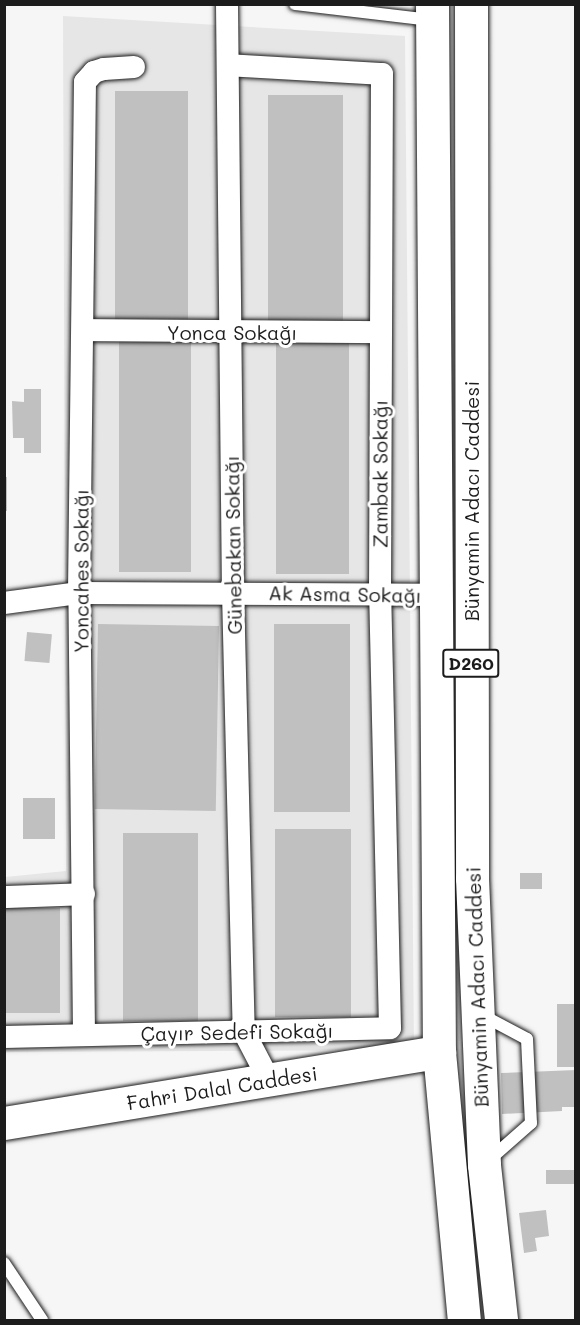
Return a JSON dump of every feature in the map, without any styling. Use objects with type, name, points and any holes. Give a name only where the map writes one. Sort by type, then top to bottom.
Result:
[{"type":"main road","name":"Bünyamin Adacı Caddesi","points":[[471,4],[472,878],[484,1165],[501,1320]]},
{"type":"main road","name":"D260","points":[[433,13],[433,595],[439,1052],[464,1320]]},
{"type":"main road","name":"Fahri Dalal Caddesi","points":[[4,1123],[439,1052]]},
{"type":"street","name":"Günebakan Sokağı","points":[[227,4],[233,592],[243,1032],[269,1080]]},
{"type":"street","name":"Zambak Sokağı","points":[[228,65],[382,74],[380,593],[390,1028]]},
{"type":"street","name":"Yoncahes Sokağı","points":[[84,1035],[79,593],[85,82],[94,72],[134,67]]},
{"type":"street","name":"Yonca Sokağı","points":[[83,330],[230,333],[381,332]]},
{"type":"street","name":"Ak Asma Sokağı","points":[[4,603],[79,593],[233,592],[433,595]]},
{"type":"street","points":[[4,897],[84,894]]},
{"type":"street","name":"Çayır Sedefi Sokağı","points":[[84,1035],[390,1028]]},
{"type":"street","points":[[4,1037],[84,1035]]},
{"type":"lane","points":[[295,4],[433,13]]},
{"type":"lane","points":[[477,1012],[527,1039],[531,1123],[484,1165]]},
{"type":"lane","points":[[4,1263],[42,1320]]},
{"type":"shaded area","points":[[63,16],[405,36],[414,1050],[5,1052],[5,877],[66,871]]},
{"type":"building","points":[[115,91],[188,91],[188,323],[115,323]]},
{"type":"building","points":[[268,95],[343,95],[343,321],[268,321]]},
{"type":"building","points":[[119,340],[191,340],[191,572],[119,572]]},
{"type":"building","points":[[276,342],[349,342],[349,574],[276,574]]},
{"type":"building","points":[[24,389],[41,389],[41,453],[24,453],[24,438],[13,438],[12,401],[24,402]]},
{"type":"building","points":[[4,477],[7,477],[7,511],[4,511]]},
{"type":"building","points":[[98,624],[219,626],[216,811],[95,809]]},
{"type":"building","points":[[274,624],[350,624],[350,812],[274,812]]},
{"type":"building","points":[[27,632],[52,634],[49,663],[24,661]]},
{"type":"building","points":[[23,798],[55,798],[55,839],[23,839]]},
{"type":"building","points":[[275,829],[351,829],[351,1017],[275,1017]]},
{"type":"building","points":[[123,833],[198,833],[198,1021],[123,1021]]},
{"type":"building","points":[[520,873],[542,873],[542,889],[520,889]]},
{"type":"building","points":[[4,908],[60,908],[60,1013],[4,1013]]},
{"type":"building","points":[[557,1004],[576,1004],[576,1067],[557,1067]]},
{"type":"building","points":[[576,1070],[576,1107],[562,1107],[562,1111],[502,1114],[501,1073]]},
{"type":"building","points":[[546,1170],[576,1170],[576,1184],[546,1184]]},
{"type":"building","points":[[546,1210],[549,1236],[535,1238],[537,1251],[524,1253],[519,1213]]}]
